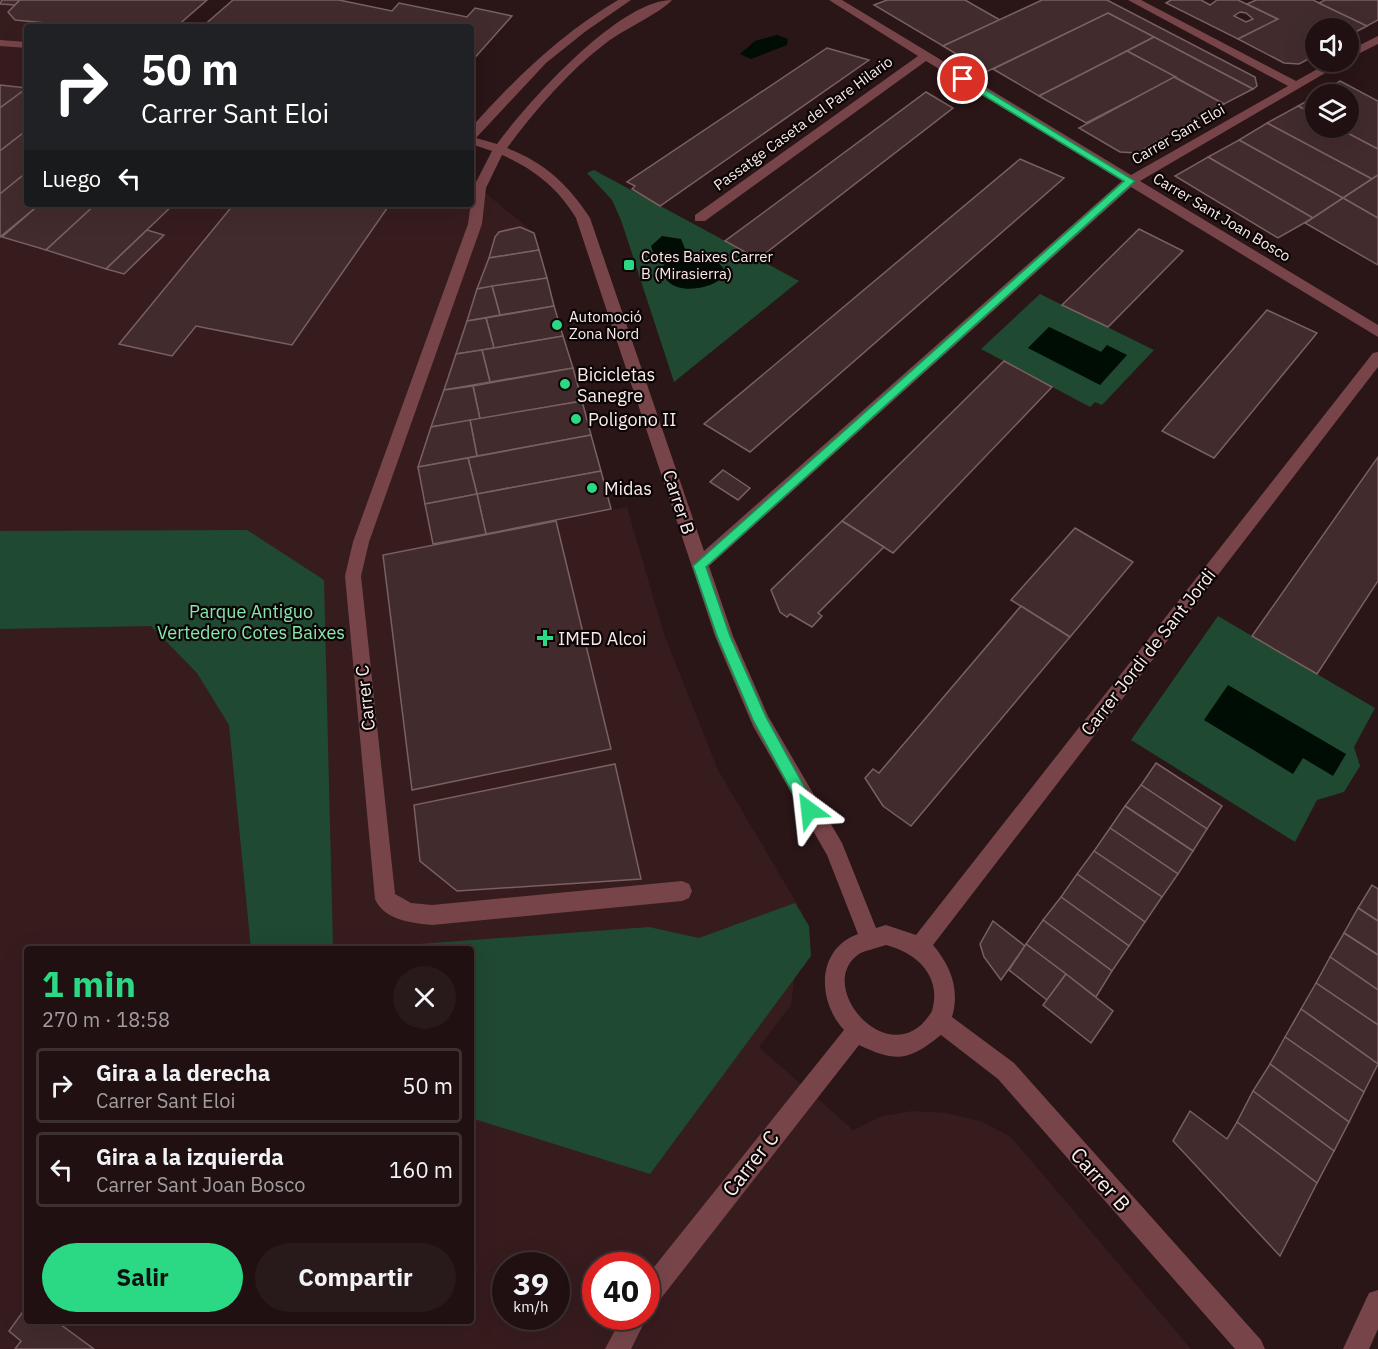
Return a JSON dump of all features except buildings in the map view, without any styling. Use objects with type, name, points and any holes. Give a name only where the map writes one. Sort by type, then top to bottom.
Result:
[{"type":"street","points":[[474,134],[512,88],[548,53],[581,27],[626,0]]},
{"type":"street","points":[[501,148],[540,97],[572,63],[633,18],[667,0]]},
{"type":"street","name":"Carrer Sant Joan Bosco","points":[[834,0],[1378,332]]},
{"type":"street","points":[[1133,0],[1295,85]]},
{"type":"street","points":[[1359,50],[1378,39]]},
{"type":"street","points":[[0,43],[24,45]]},
{"type":"street","name":"Passatge Caseta del Pare Hilario","points":[[700,218],[926,56]]},
{"type":"street","name":"Carrer Sant Eloi","points":[[699,566],[1130,181],[1319,72]]},
{"type":"street","name":"Carrer B","points":[[474,139],[501,148],[551,176],[565,189],[584,218],[724,636],[760,720],[819,826],[835,850],[870,938]]},
{"type":"street","name":"Carrer C","points":[[501,148],[481,183],[475,224],[355,560],[354,595],[385,899],[408,913],[432,915],[682,891]]},
{"type":"street","name":"Carrer Jordi de Sant Jordi","points":[[918,946],[1378,357]]},
{"type":"street","points":[[886,935],[918,946],[940,972],[945,989],[945,1005],[940,1021],[922,1039],[895,1047],[881,1045],[856,1032],[839,1009],[834,990],[836,970],[849,950],[870,938],[886,935]]},
{"type":"street","name":"Carrer B","points":[[940,1021],[1005,1071],[1252,1349]]},
{"type":"street","name":"Carrer C","points":[[660,1279],[856,1032]]},
{"type":"street","points":[[1356,1349],[1378,1302]]},
{"type":"street","points":[[618,1349],[628,1330]]},
{"type":"shaded area","points":[[0,0],[207,0],[179,24],[24,24],[24,207],[474,207],[474,183],[534,233],[612,510],[627,507],[664,634],[718,770],[803,914],[791,1005],[759,1047],[853,1130],[879,1117],[912,1111],[947,1113],[980,1121],[1011,1137],[1191,1349],[0,1349]]},
{"type":"shaded area","points":[[777,35],[788,39],[787,45],[751,59],[740,54],[755,41]]},
{"type":"shaded area","points":[[662,236],[681,239],[686,251],[712,255],[723,268],[721,279],[695,289],[676,287],[669,283],[663,266],[669,259],[653,252],[651,246]]},
{"type":"shaded area","points":[[1049,327],[1101,352],[1107,345],[1127,355],[1100,385],[1028,348]]},
{"type":"shaded area","points":[[1228,685],[1346,754],[1333,776],[1303,758],[1293,774],[1204,720]]},
{"type":"green space","points":[[594,170],[799,281],[674,382],[621,220],[612,200],[587,173]]},
{"type":"green space","points":[[1040,294],[1154,350],[1102,405],[1095,402],[1090,407],[981,349]],"holes":[[[1049,327],[1101,352],[1028,348]]]},
{"type":"green space","name":"Parque Antiguo Vertedero Cotes Baixes","points":[[247,530],[324,580],[333,946],[251,946],[229,725],[197,673],[151,626],[0,629],[0,531]]},
{"type":"green space","points":[[1218,616],[1375,708],[1354,747],[1360,766],[1344,792],[1317,800],[1295,842],[1131,740]]},
{"type":"green space","points":[[795,903],[809,926],[811,956],[650,1174],[474,1119],[474,946],[392,946],[649,927],[699,938]]},
{"type":"place","name":"Cotes Baixes Carrer B (Mirasierra)","points":[[629,265]]},
{"type":"place","name":"Automoció Zona Nord","points":[[557,325]]},
{"type":"place","name":"Bicicletas Sanegre","points":[[565,384]]},
{"type":"place","name":"Poligono II","points":[[576,419]]},
{"type":"place","name":"Midas","points":[[592,488]]},
{"type":"place","name":"IMED Alcoi","points":[[545,638]]},
{"type":"route","points":[[809,810],[760,720],[724,636],[699,566],[1130,181],[963,79]]}]
